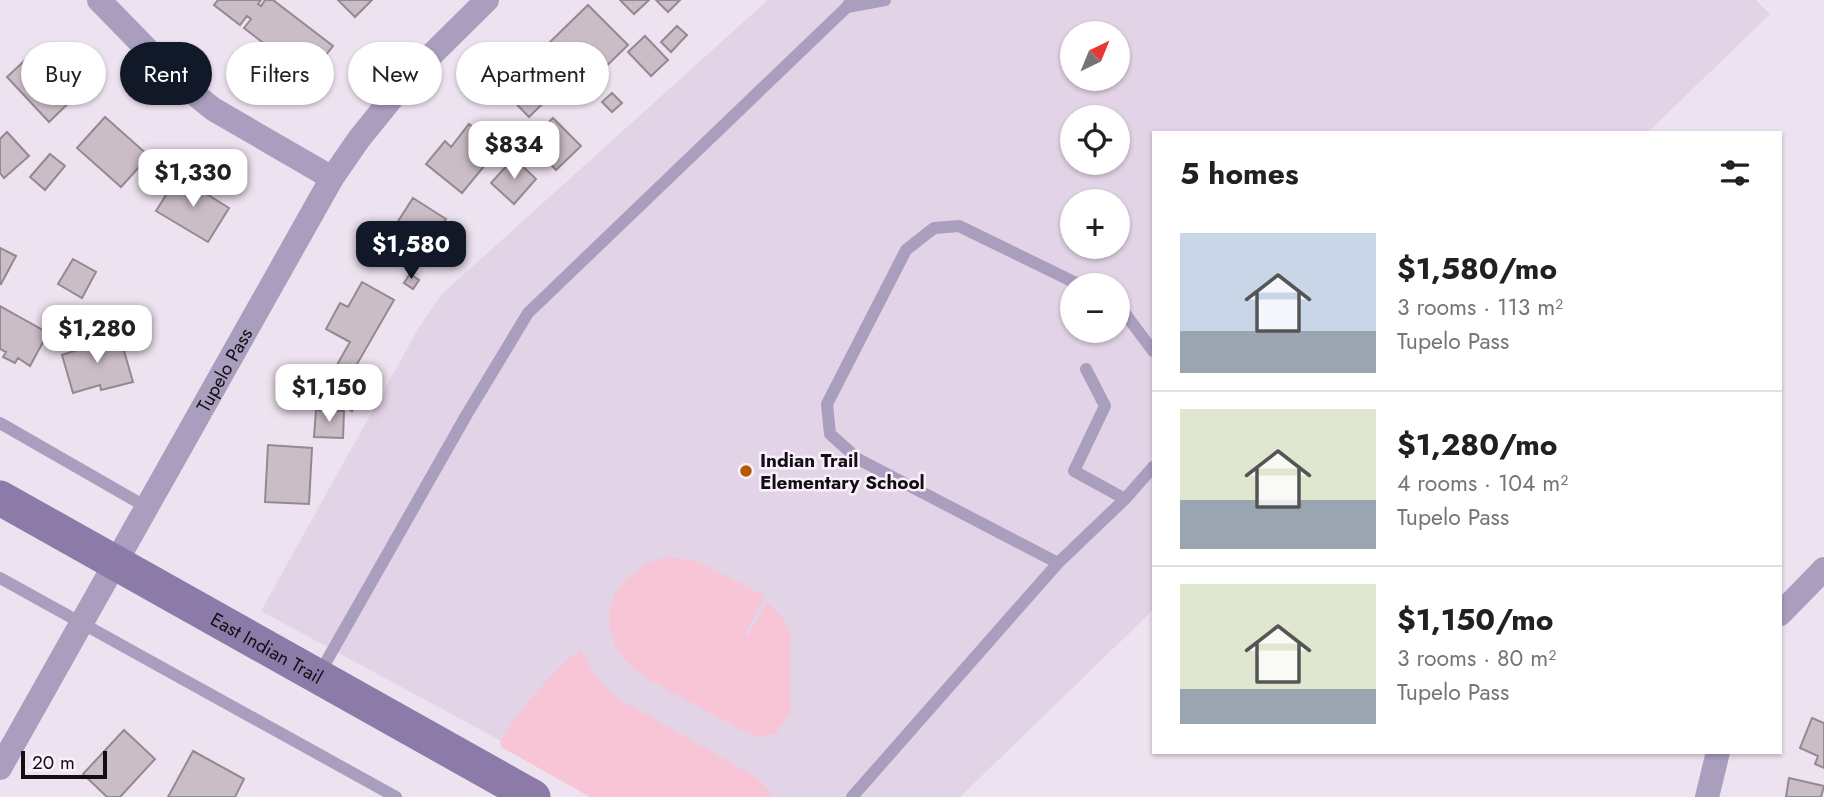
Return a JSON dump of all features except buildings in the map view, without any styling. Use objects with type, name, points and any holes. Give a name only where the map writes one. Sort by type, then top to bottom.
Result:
[{"type":"main road","name":"East Indian Trail","points":[[0,498],[533,797]]},
{"type":"street","points":[[99,0],[176,79],[213,109],[332,178]]},
{"type":"street","name":"Tupelo Pass","points":[[0,768],[332,178],[359,139],[409,77],[487,0]]},
{"type":"street","points":[[1782,612],[1824,569]]},
{"type":"street","points":[[1707,797],[1718,754]]},
{"type":"lane","points":[[318,676],[467,414],[528,313],[849,3],[885,0]]},
{"type":"lane","points":[[1058,563],[858,459],[830,434],[827,404],[906,250],[934,228],[959,226],[1060,275]]},
{"type":"lane","points":[[1130,320],[1152,350]]},
{"type":"lane","points":[[1086,369],[1105,406],[1074,471],[1125,499]]},
{"type":"lane","points":[[0,423],[148,508]]},
{"type":"lane","points":[[852,797],[1058,563],[1125,499],[1152,468]]},
{"type":"lane","points":[[0,578],[396,797]]},
{"type":"shaded area","name":"Indian Trail Elementary School","points":[[768,0],[1756,0],[1770,14],[1649,131],[1152,131],[1152,611],[960,797],[605,797],[261,611],[418,329],[442,294]]},
{"type":"shaded area","points":[[668,557],[697,561],[765,596],[745,634],[748,636],[767,602],[784,620],[790,633],[790,712],[776,733],[755,737],[652,681],[632,667],[620,654],[609,622],[614,596],[624,582],[637,571]]},
{"type":"shaded area","points":[[581,649],[591,670],[610,692],[749,773],[761,781],[773,797],[590,797],[503,748],[500,744],[504,735],[523,708],[561,665]]},
{"type":"place","name":"Indian Trail Elementary School","points":[[746,471]]}]
